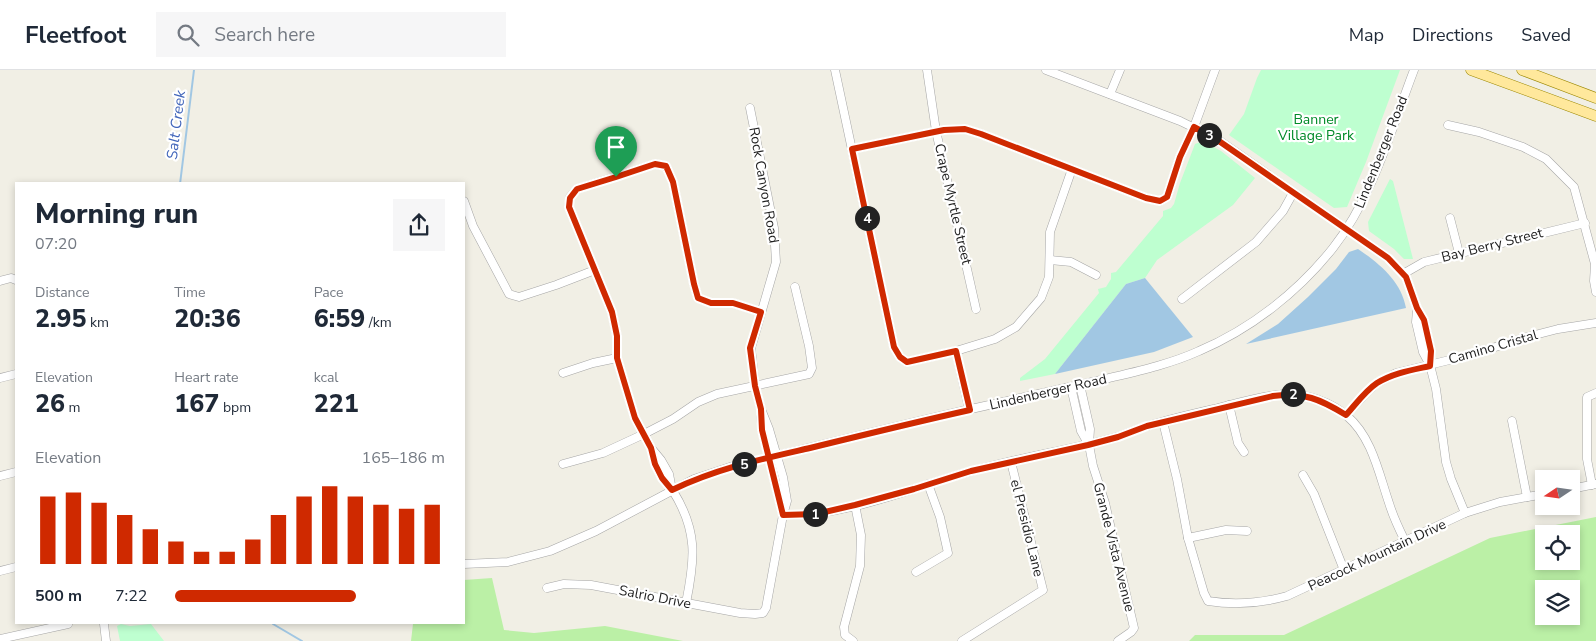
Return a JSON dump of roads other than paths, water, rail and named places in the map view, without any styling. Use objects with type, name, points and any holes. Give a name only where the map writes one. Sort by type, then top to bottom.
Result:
[{"type":"main road","points":[[1471,70],[1596,116]]},
{"type":"main road","points":[[1522,70],[1596,98]]},
{"type":"street","points":[[835,70],[894,347],[900,357],[907,362],[956,351],[995,339],[1016,327],[1041,298],[1048,277],[1050,232],[1072,169]]},
{"type":"street","name":"Crape Myrtle Street","points":[[927,70],[936,131],[976,309]]},
{"type":"street","points":[[1046,70],[1180,121],[1216,139],[1388,258],[1406,277],[1417,308],[1416,322],[1423,352],[1430,366],[1441,415],[1446,462],[1465,513]]},
{"type":"street","points":[[1110,94],[1120,70]]},
{"type":"street","points":[[852,149],[936,131],[965,129],[1146,198],[1160,201],[1167,197],[1180,157],[1194,127],[1215,70]]},
{"type":"street","name":"Lindenberger Road","points":[[465,564],[508,562],[550,551],[596,531],[672,490],[717,471],[1080,385],[1168,362],[1199,351],[1241,330],[1271,310],[1296,288],[1319,265],[1347,230],[1369,190],[1414,70]]},
{"type":"street","name":"Rock Canyon Road","points":[[750,108],[774,228],[776,262],[750,348],[755,386],[773,457],[787,502],[766,608],[763,613]]},
{"type":"street","points":[[1448,125],[1479,132],[1523,147],[1546,159],[1574,187],[1596,269],[1594,281],[1596,292]]},
{"type":"street","points":[[686,603],[693,568],[693,549],[689,525],[672,490],[669,474],[651,448],[635,418],[617,358],[617,336],[612,312],[569,207],[570,198],[577,189],[655,164],[666,166],[673,182],[698,298],[711,303],[733,303],[761,312]]},
{"type":"street","points":[[1182,299],[1256,242],[1283,211],[1293,193]]},
{"type":"street","points":[[465,204],[473,226],[509,294],[519,297],[595,270]]},
{"type":"street","points":[[1450,218],[1459,253]]},
{"type":"street","name":"Bay Berry Street","points":[[1403,274],[1424,262],[1585,223]]},
{"type":"street","points":[[1050,260],[1071,262],[1096,274]]},
{"type":"street","points":[[0,281],[15,279]]},
{"type":"street","points":[[563,464],[603,453],[673,419],[698,402],[717,394],[809,374],[812,368],[809,346],[795,287]]},
{"type":"street","name":"Camino Cristal","points":[[1346,415],[1369,390],[1396,374],[1470,355],[1527,337],[1596,323]]},
{"type":"street","points":[[956,351],[970,410]]},
{"type":"street","points":[[563,373],[593,363],[617,358]]},
{"type":"street","points":[[0,378],[15,374]]},
{"type":"street","name":"Grande Vista Avenue","points":[[1080,385],[1090,429],[1088,445]]},
{"type":"street","name":"Grande Vista Avenue","points":[[1070,387],[1081,431],[1088,445],[1110,523],[1134,628],[1118,641]]},
{"type":"street","points":[[1580,487],[1594,484],[1587,459],[1587,397],[1596,393]]},
{"type":"street","points":[[783,515],[816,514],[855,505],[971,471],[1088,445],[1163,422],[1229,405],[1273,396],[1294,394],[1320,400],[1346,415],[1364,436],[1405,541]]},
{"type":"street","points":[[1229,405],[1238,443],[1244,452]]},
{"type":"street","points":[[1512,421],[1526,497]]},
{"type":"street","points":[[1163,422],[1177,479],[1188,538],[1226,530],[1248,531]]},
{"type":"street","name":"el Presidio Lane","points":[[962,641],[1043,590],[1011,462]]},
{"type":"street","points":[[0,476],[15,472]]},
{"type":"street","points":[[1303,475],[1314,494],[1344,570]]},
{"type":"street","points":[[916,572],[948,553],[940,517],[928,484]]},
{"type":"street","name":"Peacock Mountain Drive","points":[[1188,538],[1208,601],[1219,603],[1267,601],[1297,593],[1465,513],[1500,502],[1535,496]]},
{"type":"street","points":[[853,641],[844,635],[844,627],[860,566],[861,535],[855,505]]},
{"type":"street","points":[[0,571],[15,567]]},
{"type":"street","name":"Salrio Drive","points":[[547,588],[564,584],[591,585],[740,613],[763,613]]},
{"type":"street","points":[[0,640],[68,624]]},
{"type":"street","points":[[104,624],[106,641]]},
{"type":"water","points":[[1358,249],[1382,267],[1394,281],[1406,308],[1246,344],[1278,324],[1336,269],[1349,252]]},
{"type":"water","points":[[1145,278],[1193,337],[1154,352],[1055,374],[1126,284]]},
{"type":"waterway","name":"Salt Creek","points":[[180,182],[194,70]]},
{"type":"waterway","name":"Salt Creek","points":[[273,624],[302,641]]},
{"type":"park label","name":"Banner Village Park","points":[[1316,128]]}]
